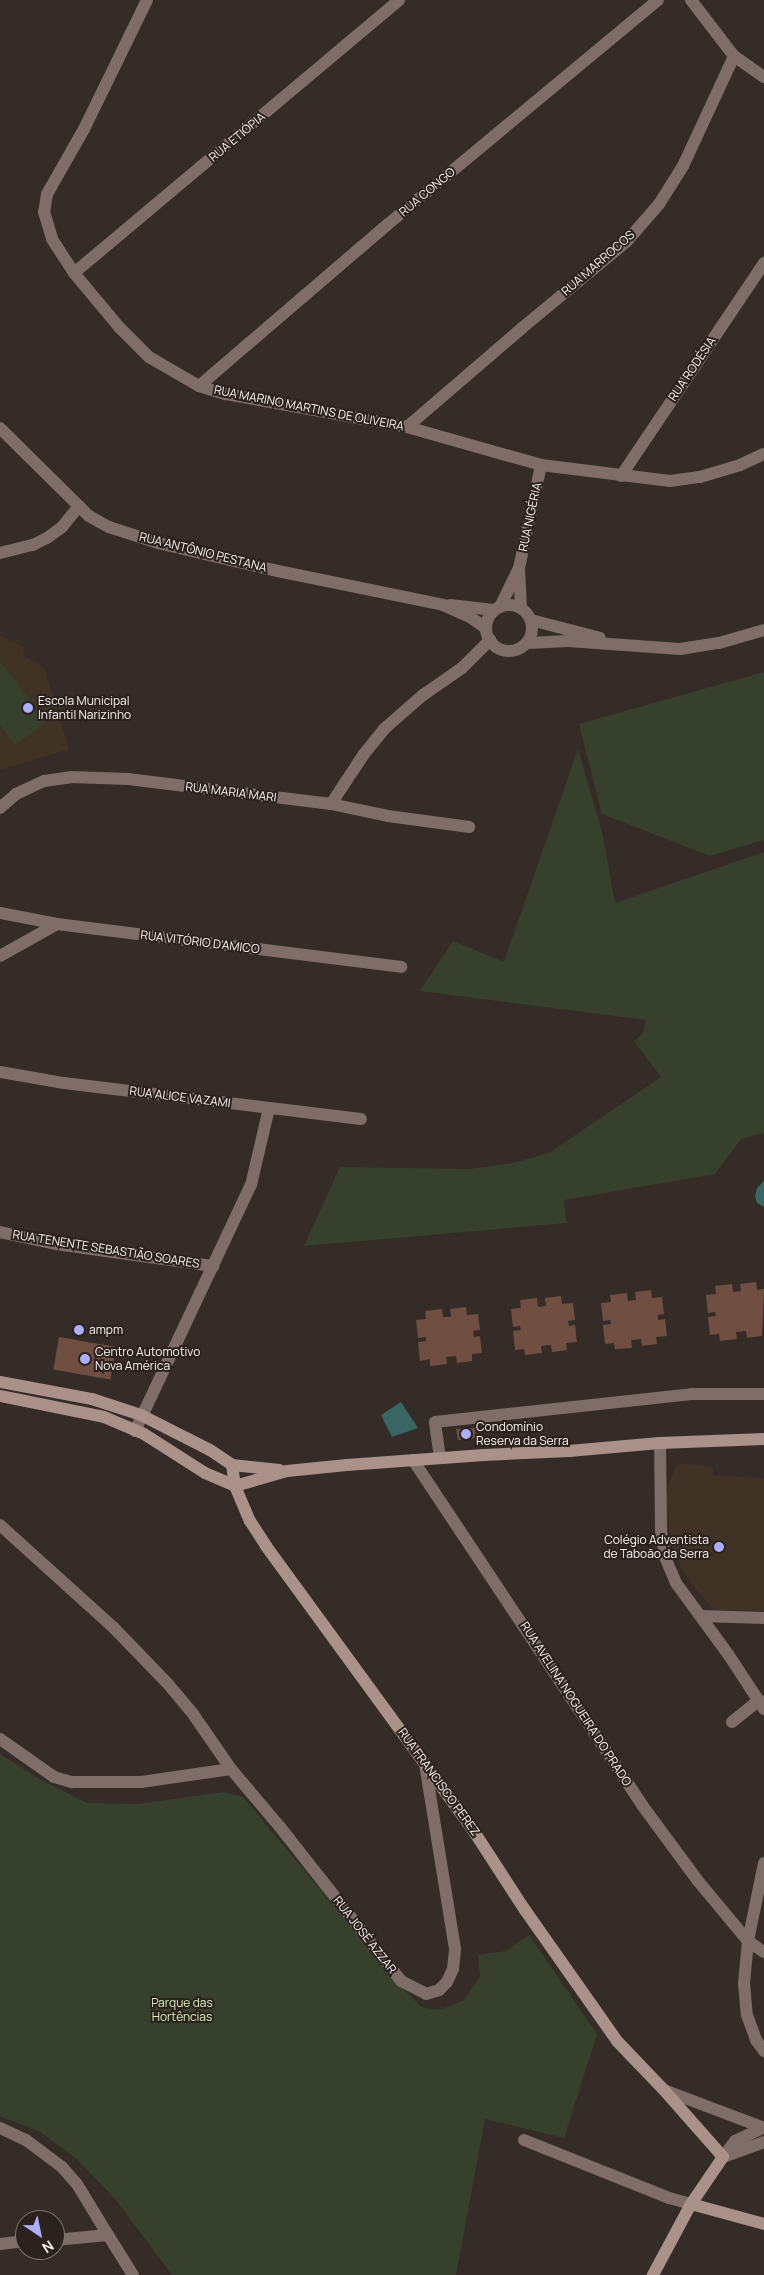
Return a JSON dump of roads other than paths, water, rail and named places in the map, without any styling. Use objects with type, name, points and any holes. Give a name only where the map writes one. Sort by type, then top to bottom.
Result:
[{"type":"street","name":"RUA MARINO MARTINS DE OLIVEIRA","points":[[147,0],[84,129],[47,194],[44,212],[52,240],[74,273],[119,327],[149,356],[199,386],[226,394],[407,427],[541,465],[670,481],[700,477],[764,454]]},
{"type":"street","name":"RUA ETIÓPIA","points":[[74,273],[399,0]]},
{"type":"street","name":"RUA CONGO","points":[[199,386],[658,0]]},
{"type":"street","points":[[691,0],[734,56],[764,77]]},
{"type":"street","name":"RUA MARROCOS","points":[[407,427],[627,241],[659,204],[683,166],[734,56]]},
{"type":"street","name":"RUA RODÉSIA","points":[[621,476],[764,262]]},
{"type":"street","name":"RUA ANTÔNIO PESTANA","points":[[0,428],[90,516],[109,527],[158,542],[273,570],[442,605],[470,617],[488,634]]},
{"type":"street","name":"RUA NIGÉRIA","points":[[521,608],[519,568],[541,465]]},
{"type":"street","points":[[0,553],[33,546],[47,538],[62,528],[79,506]]},
{"type":"street","name":"RUA NIGÉRIA","points":[[497,609],[519,568]]},
{"type":"street","name":"RUA ANTÔNIO PESTANA","points":[[442,605],[497,609]]},
{"type":"street","points":[[462,668],[488,634],[497,609],[513,605],[521,608],[531,620],[533,628],[528,643]]},
{"type":"street","points":[[531,620],[629,645]]},
{"type":"street","points":[[331,804],[364,754],[384,729],[423,695],[462,668],[500,649],[515,651],[528,643],[568,641],[680,649],[719,643],[764,630]]},
{"type":"street","points":[[488,634],[500,649]]},
{"type":"street","name":"RUA MARIA MARI","points":[[0,808],[16,794],[44,781],[71,777],[128,779],[331,804],[388,816],[469,827]]},
{"type":"street","name":"RUA VITÓRIO D'AMICO","points":[[0,912],[57,924],[401,967]]},
{"type":"street","points":[[0,956],[57,924]]},
{"type":"street","name":"RUA ALICE VAZAMI","points":[[0,1072],[64,1083],[362,1119]]},
{"type":"street","points":[[135,1431],[251,1185],[269,1108]]},
{"type":"street","name":"RUA TENENTE SEBASTIÃO SOARES","points":[[0,1232],[56,1244],[213,1266]]},
{"type":"street","points":[[0,1382],[92,1399],[141,1415],[202,1446],[232,1464],[287,1471]]},
{"type":"street","points":[[440,1458],[435,1422],[691,1394],[764,1394]]},
{"type":"street","points":[[0,1396],[82,1411],[104,1417],[156,1441],[205,1472],[235,1486],[287,1471],[440,1458],[568,1452],[660,1443],[764,1439]]},
{"type":"street","points":[[660,1443],[661,1523],[665,1556],[676,1583],[762,1705],[732,1722]]},
{"type":"street","name":"RUA AVELINA NOGUEIRA DO PRADO","points":[[413,1460],[642,1805],[698,1881],[748,1941],[764,1952]]},
{"type":"street","name":"RUA FRANCISCO PEREZ","points":[[232,1464],[235,1486],[250,1521],[266,1546],[425,1763],[616,2040],[664,2090],[723,2157]]},
{"type":"street","points":[[0,1525],[114,1628],[168,1684],[193,1714],[231,1768],[141,1782],[72,1782],[54,1777],[0,1739]]},
{"type":"street","points":[[701,1616],[764,1618]]},
{"type":"street","name":"RUA JOSÉ AZZAR","points":[[231,1768],[280,1827],[400,1981],[426,1994],[439,1990],[447,1982],[452,1970],[455,1949],[425,1763]]},
{"type":"street","points":[[764,1863],[748,1941],[744,1983],[747,2015],[756,2040],[764,2052]]},
{"type":"street","name":"RUA FRANCISCO PEREZ","points":[[664,2090],[764,2128]]},
{"type":"street","points":[[0,2128],[26,2140],[62,2167],[77,2184],[133,2275]]},
{"type":"street","points":[[653,2275],[691,2204],[735,2141],[764,2128]]},
{"type":"street","points":[[524,2140],[669,2198],[764,2224]]},
{"type":"street","points":[[723,2157],[764,2142]]},
{"type":"street","points":[[65,2239],[108,2235]]},
{"type":"street","points":[[0,2244],[15,2243]]},
{"type":"water","points":[[764,1181],[764,1207],[757,1203],[755,1196],[757,1188]]},
{"type":"water","points":[[401,1402],[418,1428],[392,1437],[381,1415]]},
{"type":"place","name":"Escola Municipal Infantil Narizinho","points":[[28,708]]},
{"type":"place","name":"ampm","points":[[79,1330]]},
{"type":"place","name":"Centro Automotivo Nova América","points":[[85,1359]]},
{"type":"place","name":"Condomínio Reserva da Serra","points":[[466,1434]]},
{"type":"place","name":"Colégio Adventista de Taboão da Serra","points":[[719,1547]]},
{"type":"park label","name":"Parque das Hortências","points":[[182,2010]]}]
